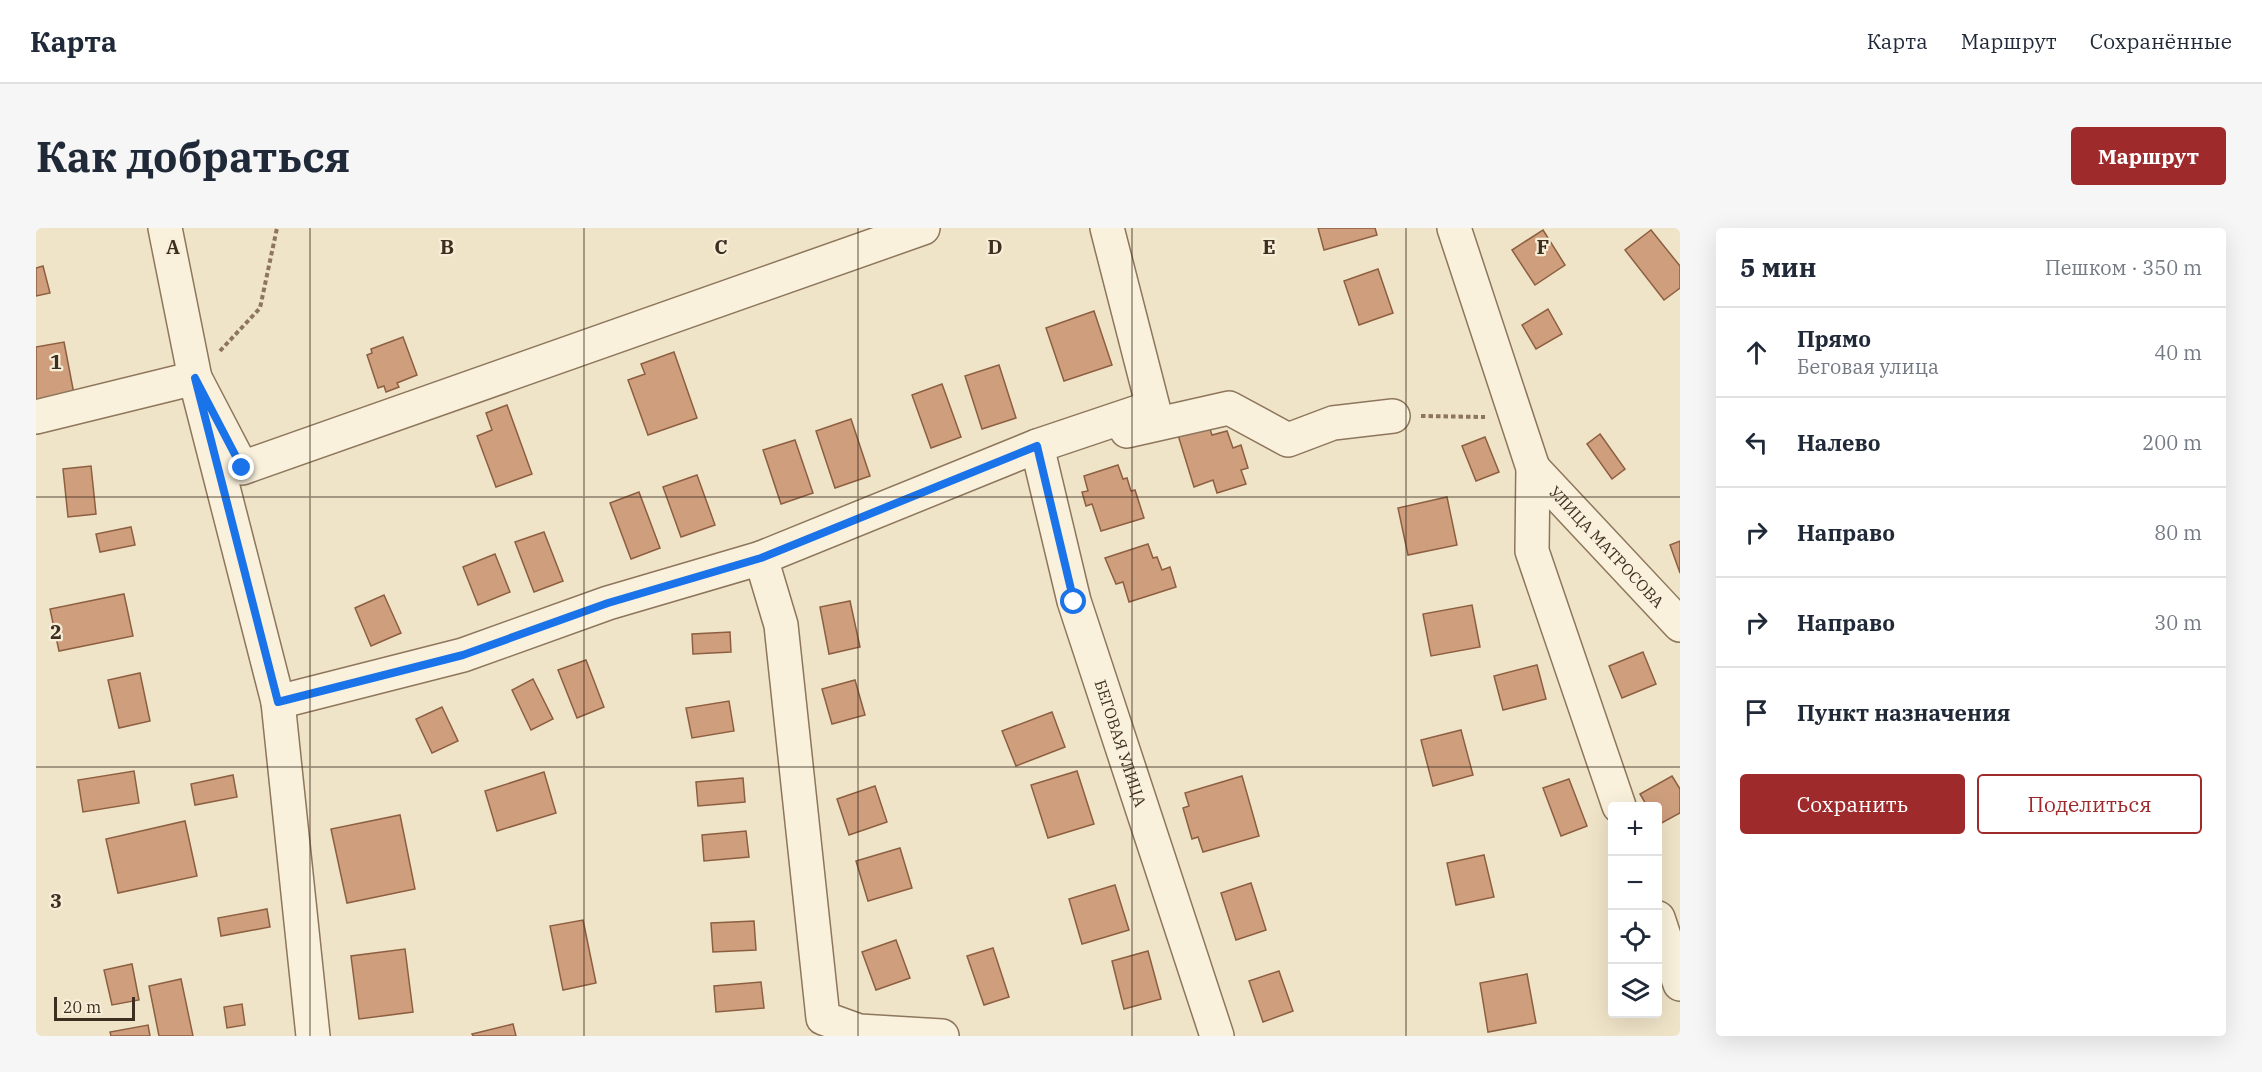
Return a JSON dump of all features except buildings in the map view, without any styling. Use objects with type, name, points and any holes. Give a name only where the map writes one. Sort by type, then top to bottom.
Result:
[{"type":"street","points":[[165,228],[195,378],[278,702],[314,1036]]},
{"type":"street","points":[[195,378],[242,468],[923,228]]},
{"type":"street","points":[[278,702],[463,655],[608,603],[761,558],[1037,446],[1153,406],[1107,228]]},
{"type":"street","points":[[1454,228],[1533,468],[1532,551],[1617,802]]},
{"type":"street","points":[[36,417],[195,378]]},
{"type":"street","points":[[1037,446],[1112,435],[1229,408],[1288,440],[1333,423],[1393,416]]},
{"type":"street","name":"БЕГОВАЯ УЛИЦА","points":[[1037,446],[1074,602],[1218,1036]]},
{"type":"street","name":"УЛИЦА МАТРОСОВА","points":[[1533,468],[1680,625]]},
{"type":"street","points":[[761,558],[781,625],[823,1018],[859,1031],[942,1036]]},
{"type":"street","points":[[1662,930],[1680,984]]},
{"type":"path","points":[[195,378],[260,308],[277,228]]},
{"type":"path","points":[[1393,416],[1467,417]]},
{"type":"route","points":[[242,468],[195,378],[278,702],[463,655],[608,603],[761,558],[1037,446],[1074,602]]}]
